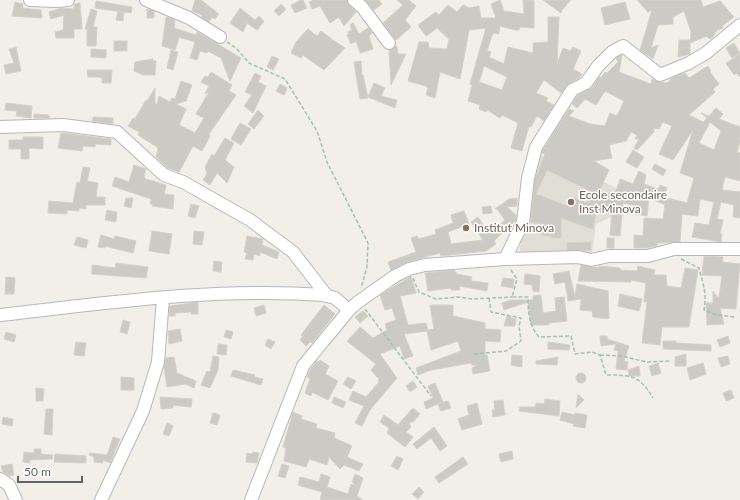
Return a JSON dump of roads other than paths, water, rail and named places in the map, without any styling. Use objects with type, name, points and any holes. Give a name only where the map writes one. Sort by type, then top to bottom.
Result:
[{"type":"street","points":[[30,0],[68,0]]},
{"type":"street","points":[[146,0],[189,18],[220,37]]},
{"type":"street","points":[[354,0],[362,7],[389,43]]},
{"type":"street","points":[[504,259],[523,222],[528,178],[536,147],[572,90],[586,83],[598,66],[612,52],[623,46],[660,75],[689,63],[706,53],[740,25]]},
{"type":"street","points":[[0,127],[63,125],[117,132],[164,175],[183,182],[250,220],[293,252],[327,296]]},
{"type":"street","points":[[251,500],[302,366],[354,306],[395,276],[409,269],[449,262],[578,257],[591,260],[609,256],[648,256],[674,249],[740,249]]},
{"type":"street","points":[[0,315],[102,302],[245,292],[297,293],[327,296],[354,306]]},
{"type":"street","points":[[101,500],[143,411],[158,362],[163,298]]},
{"type":"street","points":[[0,478],[9,485],[16,500]]},
{"type":"place","name":"Ecole secondaire Inst Minova","points":[[571,202]]},
{"type":"place","name":"Institut Minova","points":[[466,228]]}]
